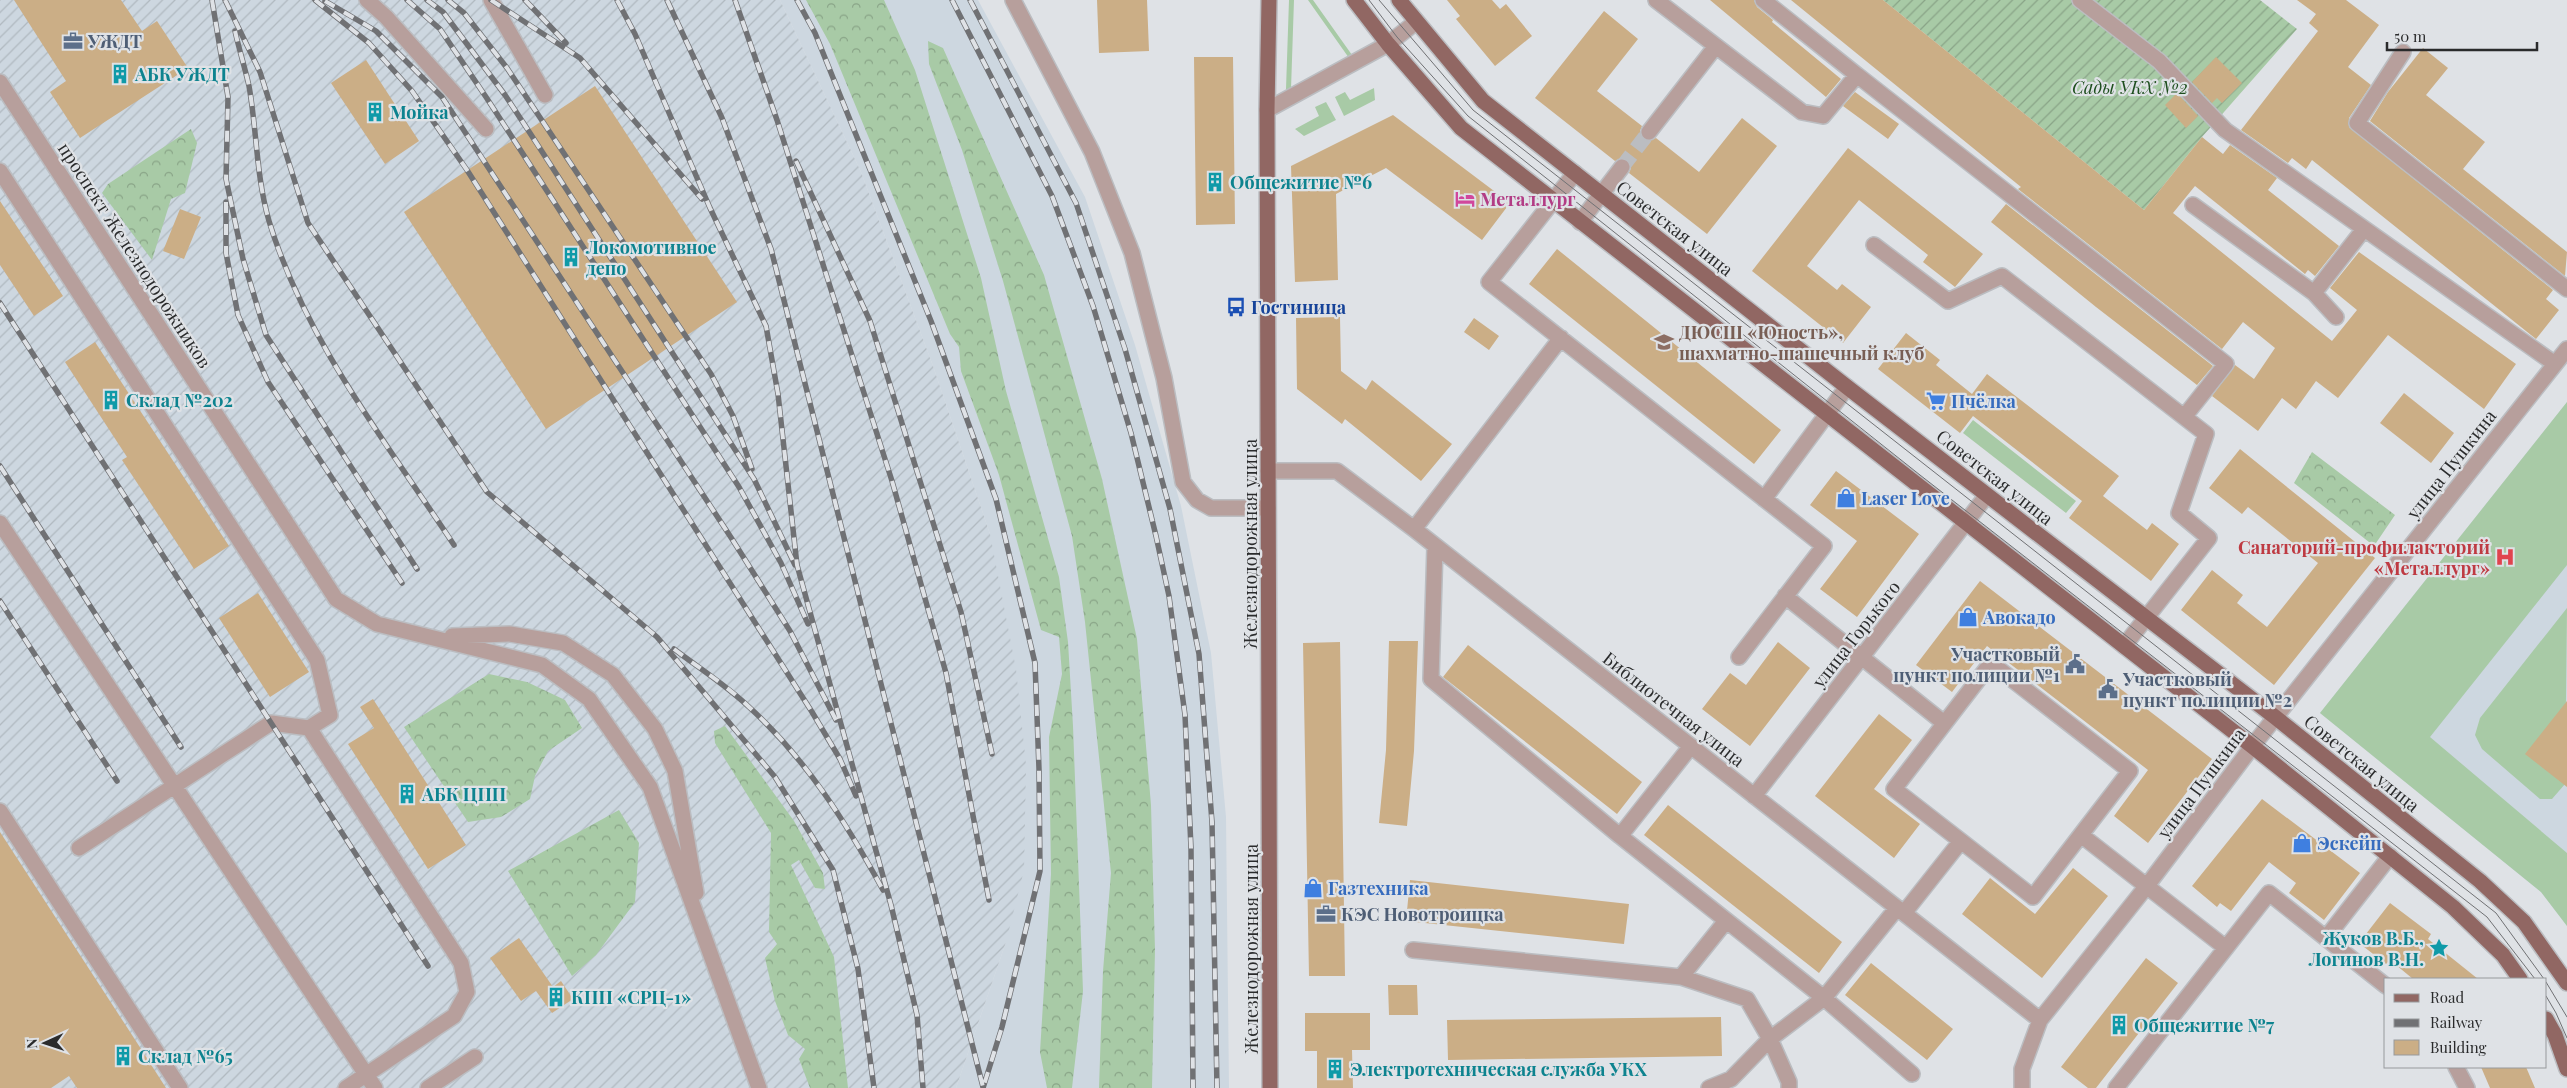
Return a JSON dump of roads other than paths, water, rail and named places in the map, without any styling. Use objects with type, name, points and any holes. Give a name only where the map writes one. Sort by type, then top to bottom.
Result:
[{"type":"main road","name":"Железнодорожная улица","points":[[1269,0],[1270,1088]]},
{"type":"main road","points":[[1354,0],[1388,44],[1461,128],[2390,856],[2453,907],[2503,955],[2519,978]]},
{"type":"main road","name":"Советская улица","points":[[1399,0],[1483,101],[1848,387],[2275,717],[2480,881],[2524,922],[2567,983]]},
{"type":"main road","points":[[2547,1021],[2555,1035],[2567,1069]]},
{"type":"street","points":[[367,0],[386,18],[486,129]]},
{"type":"street","points":[[492,0],[545,95]]},
{"type":"street","points":[[1013,0],[1092,152],[1132,253],[1164,378],[1183,482],[1197,500],[1211,508],[1268,508]]},
{"type":"street","points":[[1656,0],[1802,112],[1823,116],[1856,75]]},
{"type":"street","points":[[1763,0],[2226,364],[2184,417]]},
{"type":"street","points":[[2080,0],[2159,61],[2225,130],[2555,364]]},
{"type":"street","points":[[1268,110],[1388,44],[1416,22]]},
{"type":"street","points":[[1649,132],[1716,46]]},
{"type":"street","points":[[2403,52],[2357,123],[2567,289]]},
{"type":"street","name":"проспект Железнодорожников","points":[[0,82],[336,599],[377,624],[436,637]]},
{"type":"street","points":[[1580,222],[1622,167]]},
{"type":"street","points":[[0,171],[317,660],[330,715],[309,728],[271,723],[79,848]]},
{"type":"street","points":[[1575,173],[1489,282],[1824,546],[1739,657]]},
{"type":"street","points":[[2193,205],[2314,293],[2336,317]]},
{"type":"street","points":[[2314,293],[2364,229]]},
{"type":"street","points":[[1874,245],[1948,301],[2002,276],[2206,434],[2179,513],[2209,538],[2124,646]]},
{"type":"street","points":[[1414,528],[1561,338]]},
{"type":"street","name":"улица Пушкина","points":[[2022,1088],[2022,1069],[2040,1020],[2146,887],[2252,746],[2567,348]]},
{"type":"street","points":[[1764,499],[1848,387]]},
{"type":"street","name":"Библиотечная улица","points":[[1268,471],[1336,471],[1414,528],[2040,1020]]},
{"type":"street","name":"улица Горького","points":[[1754,796],[1987,495]]},
{"type":"street","points":[[0,523],[371,1082]]},
{"type":"street","points":[[1435,546],[1431,679],[1620,836],[1824,998],[1912,1074]]},
{"type":"street","points":[[1785,596],[1944,723]]},
{"type":"street","points":[[436,637],[510,634],[563,644],[613,675],[655,729],[676,771],[702,929]]},
{"type":"street","points":[[436,637],[542,665],[589,699],[650,787],[759,1088]]},
{"type":"street","points":[[1991,663],[2130,771],[2033,897],[1894,789],[1944,723],[1991,663]]},
{"type":"street","points":[[309,728],[461,963],[467,992],[454,1016],[371,1082],[346,1088]]},
{"type":"street","points":[[1620,836],[1691,746]]},
{"type":"street","points":[[0,811],[180,1088]]},
{"type":"street","points":[[2081,835],[2226,948]]},
{"type":"street","points":[[1709,1088],[1731,1079],[1770,1039],[1824,998],[1961,841]]},
{"type":"street","points":[[2326,938],[2390,856]]},
{"type":"street","points":[[2116,1088],[2269,893],[2384,984]]},
{"type":"street","points":[[1681,978],[1726,921]]},
{"type":"street","points":[[1413,950],[1681,978],[1747,998],[1770,1039],[1789,1082],[1789,1088]]},
{"type":"street","points":[[428,1088],[475,1058]]},
{"type":"street","points":[[2457,1068],[2467,1088]]},
{"type":"tunnel","points":[[1622,167],[1649,132]]},
{"type":"tram line","points":[[1369,0],[1397,37],[1468,116],[1920,475],[2487,917],[2534,978]]},
{"type":"tram line","points":[[1379,0],[1473,110],[2496,913],[2543,978]]},
{"type":"tram line","points":[[2547,984],[2567,1017]]},
{"type":"tram line","points":[[2547,998],[2567,1038]]},
{"type":"railway","points":[[212,0],[228,97],[226,179],[243,259],[266,335],[417,569]]},
{"type":"railway","points":[[225,0],[260,72],[308,223],[487,492],[657,637],[775,777],[833,870],[858,969],[874,1088]]},
{"type":"railway","points":[[315,0],[369,43],[412,91],[467,170],[812,712],[840,759],[856,796]]},
{"type":"railway","points":[[407,0],[440,29],[739,487],[781,563],[808,624]]},
{"type":"railway","points":[[427,0],[443,12],[505,95],[528,130],[754,479],[795,565]]},
{"type":"railway","points":[[448,0],[464,13],[507,68],[711,374],[733,416],[752,469]]},
{"type":"railway","points":[[491,0],[580,58],[702,199]]},
{"type":"railway","points":[[525,0],[566,43]]},
{"type":"railway","points":[[617,0],[635,34],[710,208],[766,326],[778,394],[797,565],[891,905],[917,1015],[923,1088]]},
{"type":"railway","points":[[667,0],[722,118],[771,249],[983,1087]]},
{"type":"railway","points":[[735,0],[777,120],[892,481],[946,673],[989,900]]},
{"type":"railway","points":[[797,0],[815,33],[931,321],[996,499],[1035,663],[1040,871],[1002,1027],[983,1088]]},
{"type":"railway","points":[[952,0],[1052,196],[1093,306],[1131,433],[1156,536],[1169,596],[1185,715],[1191,848],[1193,1088]]},
{"type":"railway","points":[[970,0],[1076,203],[1125,349],[1170,509],[1199,654],[1212,822],[1217,1088]]},
{"type":"railway","points":[[325,1],[376,31],[442,97],[732,539],[790,631],[836,720]]},
{"type":"railway","points":[[235,31],[249,86],[265,204],[284,265],[325,349],[375,429],[454,545]]},
{"type":"railway","points":[[796,161],[870,321],[961,612],[992,754]]},
{"type":"railway","points":[[226,202],[226,253],[238,315],[268,382],[402,583]]},
{"type":"railway","points":[[0,303],[428,966]]},
{"type":"railway","points":[[0,466],[181,747]]},
{"type":"railway","points":[[0,601],[117,781]]},
{"type":"railway","points":[[674,649],[740,699],[789,748],[824,792],[883,890]]},
{"type":"place","name":"УЖДТ","points":[[73,41]]},
{"type":"place","name":"АБК УЖДТ","points":[[120,74]]},
{"type":"place","name":"Мойка","points":[[375,112]]},
{"type":"place","name":"Общежитие №6","points":[[1215,182]]},
{"type":"place","name":"Металлург","points":[[1465,199]]},
{"type":"place","name":"Локомотивное депо","points":[[571,257]]},
{"type":"place","name":"Гостиница","points":[[1236,307]]},
{"type":"place","name":"ДЮСШ «Юность», шахматно-шашечный клуб","points":[[1664,342]]},
{"type":"place","name":"Склад №202","points":[[111,400]]},
{"type":"place","name":"Пчёлка","points":[[1936,401]]},
{"type":"place","name":"Laser Love","points":[[1846,498]]},
{"type":"place","name":"Санаторий-профилакторий «Металлург»","points":[[2505,557]]},
{"type":"place","name":"Авокадо","points":[[1968,617]]},
{"type":"place","name":"Участковый пункт полиции №1","points":[[2075,664]]},
{"type":"place","name":"Участковый пункт полиции №2","points":[[2108,689]]},
{"type":"place","name":"АБК ЦПП","points":[[407,794]]},
{"type":"place","name":"Эскейп","points":[[2302,843]]},
{"type":"place","name":"Газтехника","points":[[1313,888]]},
{"type":"place","name":"КЭС Новотроицка","points":[[1326,914]]},
{"type":"place","name":"Жуков В.Б., Логинов В.Н.","points":[[2439,948]]},
{"type":"place","name":"КПП «СРЦ-1»","points":[[556,997]]},
{"type":"place","name":"Общежитие №7","points":[[2119,1025]]},
{"type":"place","name":"Склад №65","points":[[123,1056]]},
{"type":"place","name":"Электротехническая служба УКХ","points":[[1335,1069]]},
{"type":"park label","name":"Сады УКХ №2","points":[[2130,87]]}]
